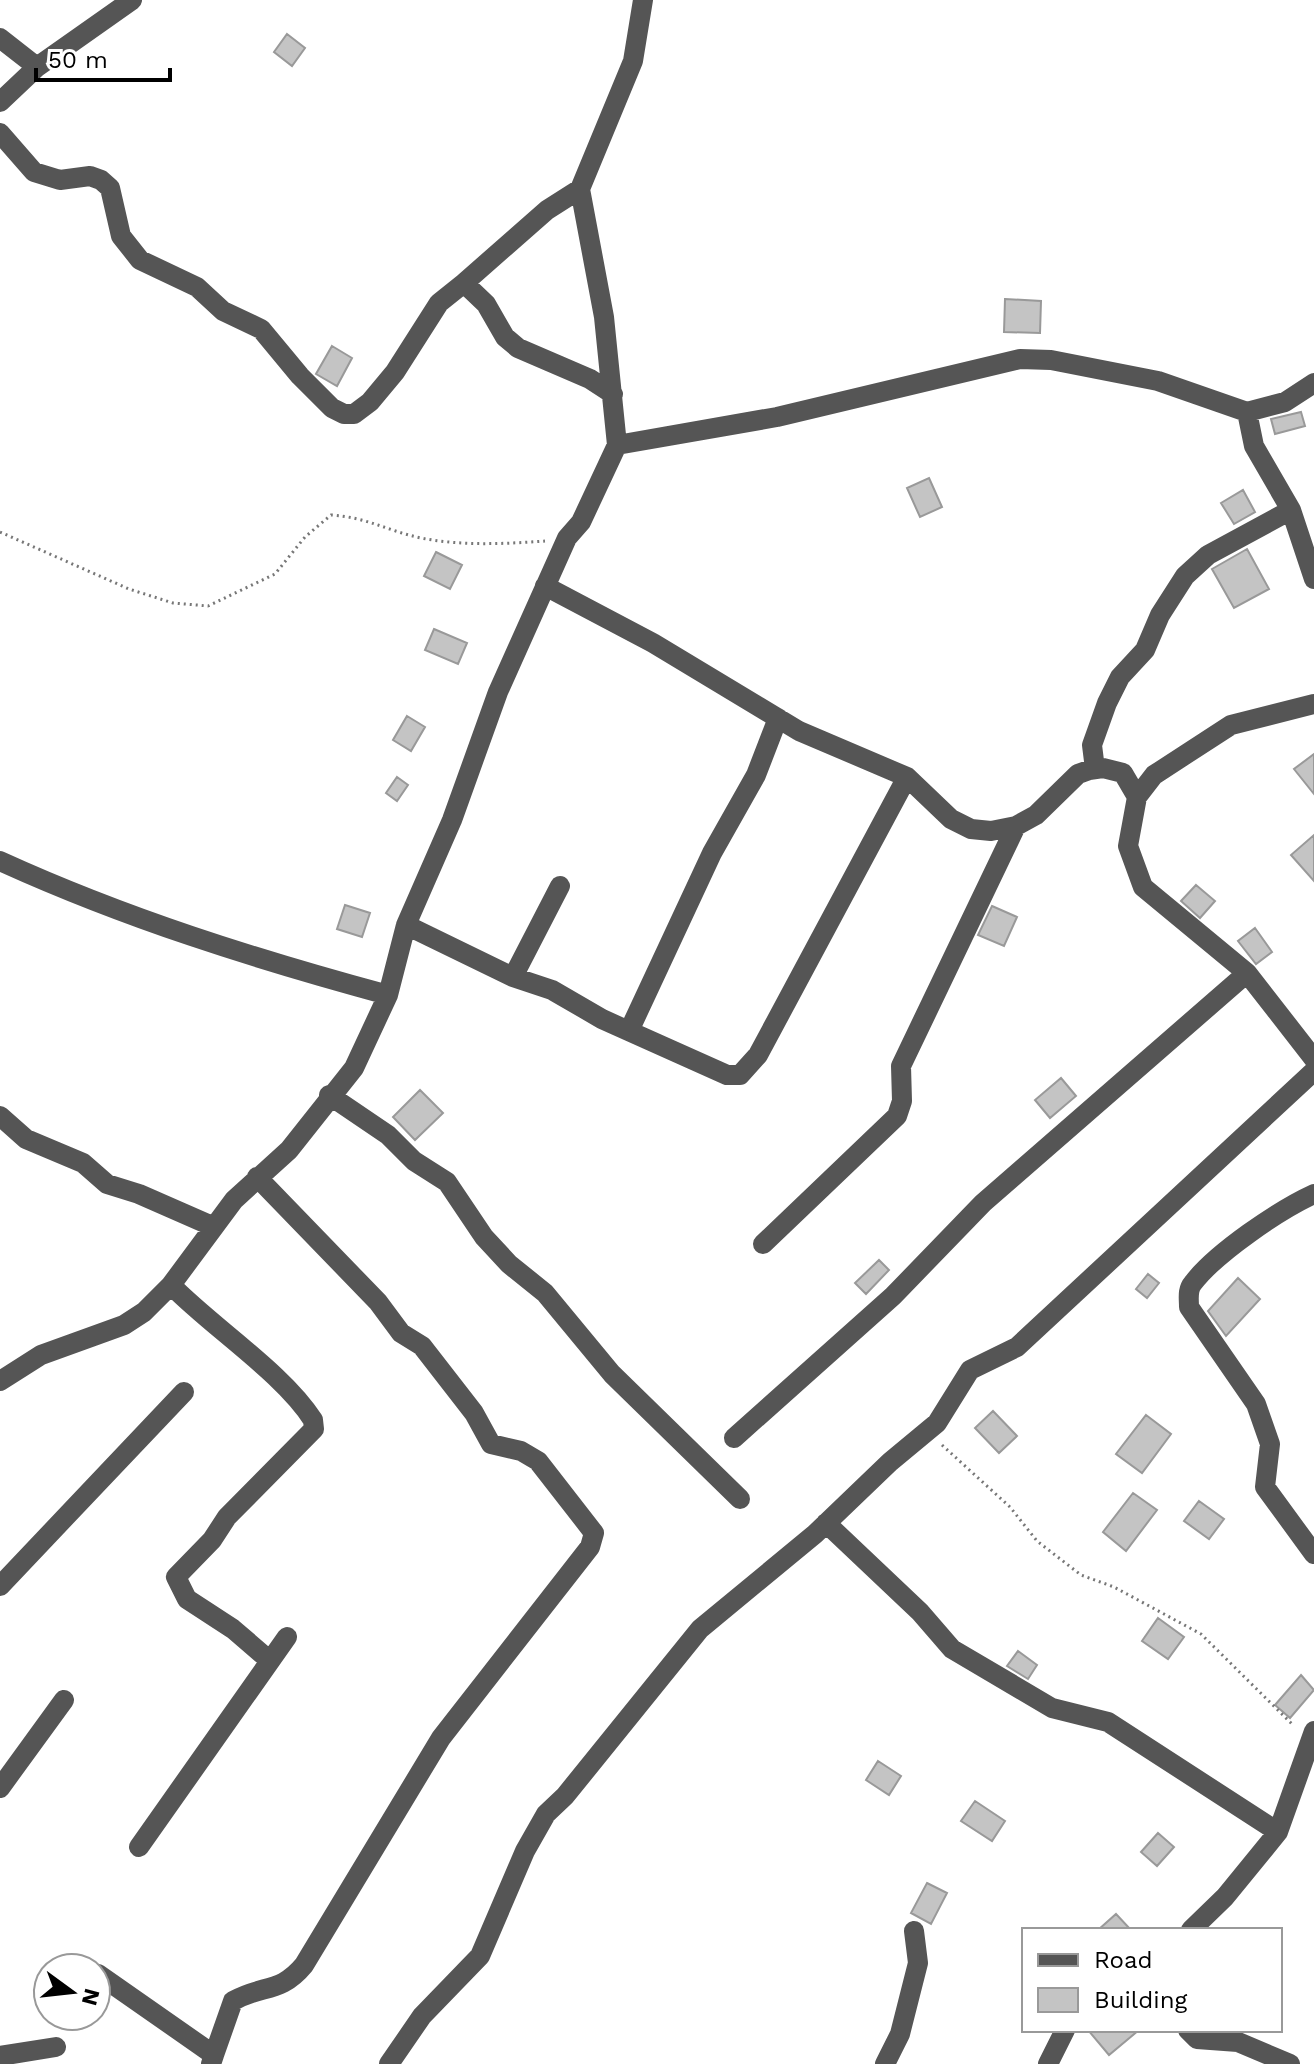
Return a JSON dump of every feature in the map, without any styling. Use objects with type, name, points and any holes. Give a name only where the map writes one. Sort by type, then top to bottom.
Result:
[{"type":"street","points":[[0,102],[37,67],[132,0]]},
{"type":"street","points":[[0,1381],[41,1355],[124,1325],[144,1312],[171,1285],[212,1226],[257,1177],[289,1150],[329,1095],[354,1068],[388,995],[406,925],[452,820],[498,692],[567,538],[581,522],[617,445],[604,317],[580,189],[633,61],[643,0]]},
{"type":"street","points":[[0,38],[37,67]]},
{"type":"street","points":[[0,133],[34,172],[60,180],[90,176],[101,180],[110,188],[121,236],[140,260],[197,287],[223,311],[261,329],[309,385],[332,408],[344,414],[354,414],[370,402],[395,372],[439,303],[547,210],[580,189]]},
{"type":"street","points":[[464,283],[486,304],[505,337],[518,348],[580,373],[613,394]]},
{"type":"street","points":[[617,445],[777,417],[1020,359],[1051,360],[1158,381],[1247,412],[1285,402],[1314,383]]},
{"type":"street","points":[[1247,412],[1258,455],[1291,510],[1314,579]]},
{"type":"street","points":[[1095,769],[1092,745],[1107,703],[1120,677],[1145,650],[1160,615],[1185,576],[1208,555],[1291,510]]},
{"type":"street","points":[[545,586],[653,643],[799,731],[907,777],[919,785],[951,819],[971,829],[991,831],[1016,826],[1036,815],[1078,774],[1095,769],[1154,775]]},
{"type":"street","points":[[1314,704],[1231,725],[1154,775],[1137,797],[1128,846],[1143,887],[1247,973],[1314,1059]]},
{"type":"street","points":[[629,1031],[712,853],[756,775],[778,718]]},
{"type":"street","points":[[1123,773],[1137,797]]},
{"type":"street","points":[[406,925],[513,977],[552,990],[629,1031],[727,1075],[740,1075],[758,1055],[907,777]]},
{"type":"street","points":[[763,1244],[897,1116],[902,1101],[901,1066],[1016,826]]},
{"type":"street","points":[[0,861],[102,904],[210,943],[388,995]]},
{"type":"street","points":[[513,977],[560,886]]},
{"type":"street","points":[[734,1438],[893,1296],[983,1203],[1247,973]]},
{"type":"street","points":[[389,2064],[422,2016],[480,1956],[513,1873],[546,1814],[565,1796],[700,1629],[826,1523],[937,1423],[970,1370],[1017,1347],[1314,1071]]},
{"type":"street","points":[[329,1095],[388,1135],[414,1161],[447,1182],[484,1237],[509,1264],[545,1293],[612,1374],[740,1499]]},
{"type":"street","points":[[0,1116],[26,1139],[83,1163],[107,1184],[212,1226]]},
{"type":"street","points":[[112,1984],[213,2060],[233,2001],[254,1989],[276,1988],[290,1981],[304,1965],[441,1738],[590,1547],[594,1533],[538,1461],[521,1451],[491,1444],[474,1413],[422,1346],[401,1333],[378,1302],[257,1177]]},
{"type":"street","points":[[1314,1194],[1264,1223],[1236,1244],[1192,1284],[1188,1293],[1189,1307],[1264,1420],[1270,1444],[1265,1479],[1269,1495],[1314,1554]]},
{"type":"street","points":[[171,1285],[235,1345],[260,1363],[313,1420],[314,1429],[227,1517],[212,1540],[176,1577],[187,1599],[233,1629],[269,1660]]},
{"type":"street","points":[[0,1586],[184,1392]]},
{"type":"street","points":[[826,1523],[920,1612],[952,1649],[1052,1708],[1108,1722],[1278,1832]]},
{"type":"street","points":[[139,1847],[287,1637]]},
{"type":"street","points":[[0,1788],[64,1700]]},
{"type":"street","points":[[1193,1928],[1225,1897],[1278,1832],[1290,1806],[1312,1736]]},
{"type":"street","points":[[885,2064],[900,2034],[918,1963],[914,1931]]},
{"type":"street","points":[[1048,2064],[1064,2032]]},
{"type":"street","points":[[1190,2032],[1197,2039],[1238,2042],[1290,2064]]},
{"type":"street","points":[[0,2056],[56,2047]]},
{"type":"path","points":[[0,532],[129,589],[173,603],[208,606],[275,574],[305,537],[331,515],[360,517],[421,538],[500,545],[567,538]]},
{"type":"path","points":[[928,1431],[1010,1507],[1037,1541],[1081,1575],[1114,1587],[1201,1634],[1312,1736]]},
{"type":"building","points":[[287,34],[305,48],[292,66],[274,52]]},
{"type":"building","points":[[1005,299],[1041,301],[1040,333],[1004,332]]},
{"type":"building","points":[[332,346],[352,358],[337,386],[316,374]]},
{"type":"building","points":[[1301,412],[1305,426],[1275,434],[1271,419]]},
{"type":"building","points":[[929,478],[942,507],[920,517],[907,488]]},
{"type":"building","points":[[1243,490],[1255,512],[1234,524],[1221,503]]},
{"type":"building","points":[[1247,549],[1269,589],[1234,608],[1212,569]]},
{"type":"building","points":[[436,552],[462,565],[450,589],[424,576]]},
{"type":"building","points":[[434,629],[467,643],[458,664],[425,650]]},
{"type":"building","points":[[407,716],[425,727],[411,751],[393,740]]},
{"type":"building","points":[[1314,754],[1314,794],[1294,769]]},
{"type":"building","points":[[397,777],[408,785],[397,801],[386,793]]},
{"type":"building","points":[[1314,835],[1314,881],[1291,855]]},
{"type":"building","points":[[1196,885],[1215,901],[1200,918],[1181,901]]},
{"type":"building","points":[[345,905],[370,913],[362,937],[337,929]]},
{"type":"building","points":[[992,906],[1017,917],[1004,946],[978,935]]},
{"type":"building","points":[[1255,928],[1272,952],[1256,964],[1238,941]]},
{"type":"building","points":[[1061,1078],[1076,1096],[1050,1118],[1035,1100]]},
{"type":"building","points":[[420,1090],[443,1113],[415,1140],[393,1117]]},
{"type":"building","points":[[879,1260],[889,1270],[866,1294],[855,1283]]},
{"type":"building","points":[[1148,1274],[1159,1283],[1147,1298],[1136,1289]]},
{"type":"building","points":[[1238,1278],[1260,1299],[1226,1336],[1208,1311]]},
{"type":"building","points":[[993,1411],[1017,1436],[999,1453],[975,1428]]},
{"type":"building","points":[[1146,1415],[1171,1434],[1142,1473],[1116,1454]]},
{"type":"building","points":[[1133,1493],[1157,1510],[1126,1551],[1103,1532]]},
{"type":"building","points":[[1199,1501],[1224,1519],[1209,1539],[1184,1521]]},
{"type":"building","points":[[1158,1618],[1184,1637],[1168,1659],[1142,1641]]},
{"type":"building","points":[[1018,1651],[1037,1665],[1028,1679],[1007,1666]]},
{"type":"building","points":[[1301,1675],[1314,1690],[1290,1718],[1275,1705]]},
{"type":"building","points":[[878,1761],[901,1776],[889,1795],[866,1780]]},
{"type":"building","points":[[975,1801],[1005,1821],[992,1841],[961,1821]]},
{"type":"building","points":[[1158,1833],[1174,1847],[1157,1866],[1141,1852]]},
{"type":"building","points":[[927,1883],[947,1893],[931,1924],[911,1913]]},
{"type":"building","points":[[1116,1914],[1129,1928],[1100,1928]]},
{"type":"building","points":[[1090,2032],[1137,2032],[1109,2055]]}]
